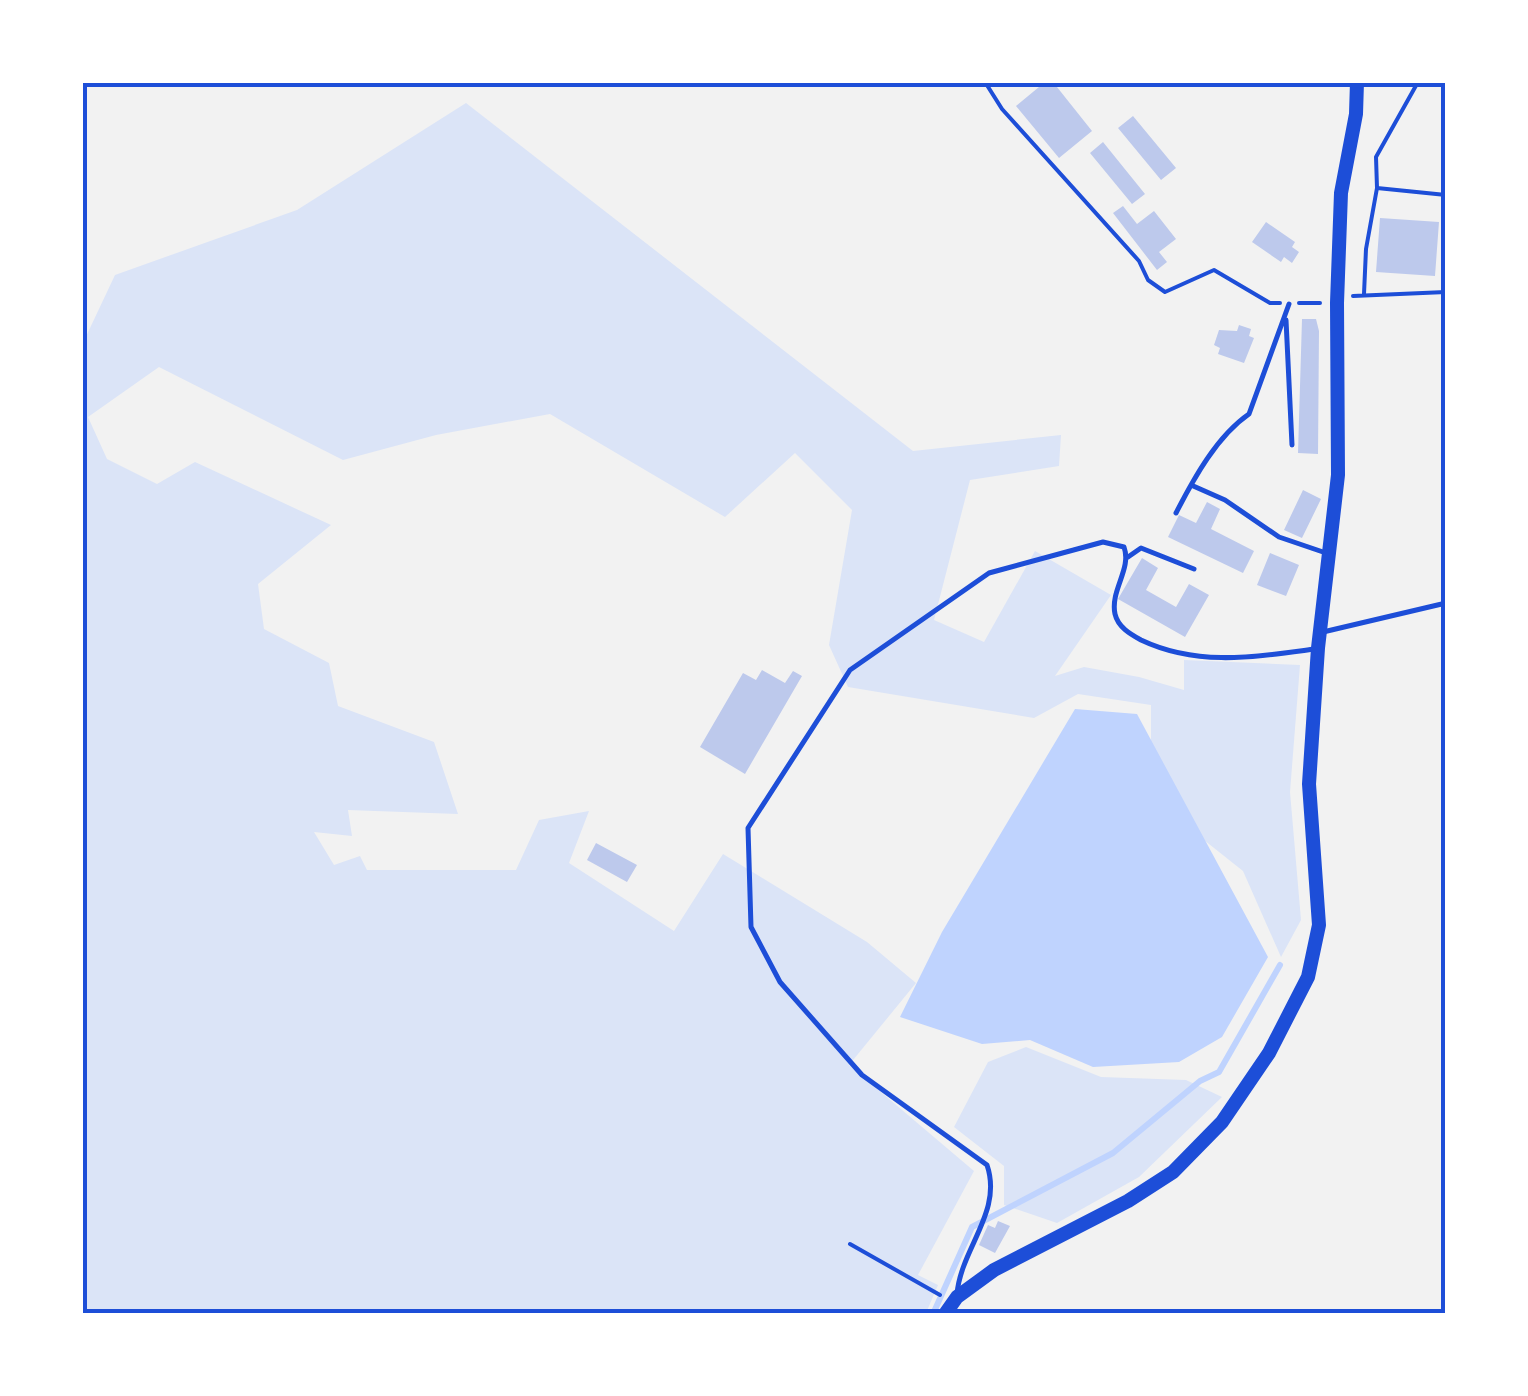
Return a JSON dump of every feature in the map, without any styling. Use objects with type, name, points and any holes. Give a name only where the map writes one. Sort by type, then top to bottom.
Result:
[{"type":"street","points":[[952,1304],[994,1270],[1128,1201],[1173,1172],[1222,1122],[1269,1054],[1308,977],[1319,925],[1310,784],[1319,641],[1338,474],[1337,302],[1342,192],[1356,114],[1356,82]]},
{"type":"lane","points":[[1176,513],[1234,424],[1249,414],[1290,304]]},
{"type":"lane","points":[[1286,317],[1292,445]]},
{"type":"lane","points":[[1191,485],[1225,500],[1279,537],[1328,554]]},
{"type":"lane","points":[[952,1304],[959,1273],[990,1204],[992,1181],[987,1166],[862,1075],[780,982],[751,928],[748,828],[850,670],[989,573],[1103,542],[1124,547],[1128,557],[1115,616],[1127,633],[1162,650],[1218,659],[1319,641],[1446,602]]},
{"type":"lane","points":[[1128,557],[1141,548],[1194,569]]},
{"type":"path","points":[[985,82],[1002,109],[1138,261],[1148,280],[1165,292],[1214,270],[1270,303],[1337,302],[1364,294],[1446,292]]},
{"type":"path","points":[[1364,294],[1366,249],[1377,188],[1376,157],[1418,82]]},
{"type":"path","points":[[1377,188],[1446,195]]},
{"type":"path","points":[[850,1244],[952,1304]]},
{"type":"shaded area","points":[[466,103],[913,451],[1061,435],[1059,466],[970,480],[934,620],[984,642],[1035,551],[1111,595],[1055,676],[1084,667],[1184,690],[1184,660],[1300,665],[1290,792],[1301,920],[1281,957],[1243,871],[1151,798],[1151,705],[1078,694],[1034,718],[848,687],[829,645],[852,510],[795,453],[725,517],[550,414],[436,435],[343,460],[159,367],[88,417],[107,459],[157,484],[195,462],[331,525],[258,584],[264,629],[329,663],[338,706],[434,742],[458,814],[348,810],[352,836],[314,832],[334,865],[360,856],[367,870],[516,870],[539,820],[589,811],[569,863],[674,931],[723,854],[867,942],[916,983],[849,1065],[974,1171],[918,1275],[938,1285],[926,1313],[83,1314],[82,345],[115,275],[297,210]]},
{"type":"shaded area","points":[[1026,1047],[1101,1077],[1186,1080],[1222,1097],[1139,1177],[1057,1223],[1004,1205],[1004,1166],[954,1127],[988,1062]]},
{"type":"water","points":[[1075,709],[1137,714],[1268,957],[1222,1037],[1179,1062],[1093,1067],[1030,1040],[982,1044],[900,1017],[942,932]]},
{"type":"building","points":[[1045,82],[1053,82],[1092,131],[1059,158],[1016,106]]},
{"type":"building","points":[[1133,116],[1176,168],[1161,180],[1118,128]]},
{"type":"building","points":[[1103,142],[1145,194],[1132,204],[1090,153]]},
{"type":"building","points":[[1123,206],[1137,224],[1154,211],[1176,239],[1159,252],[1167,262],[1157,270],[1113,213]]},
{"type":"building","points":[[1380,218],[1439,222],[1435,276],[1376,272]]},
{"type":"building","points":[[1266,222],[1295,242],[1292,247],[1299,252],[1292,263],[1284,257],[1281,262],[1252,242]]},
{"type":"building","points":[[1302,319],[1316,319],[1319,331],[1318,454],[1298,453]]},
{"type":"building","points":[[1239,325],[1251,329],[1249,336],[1254,338],[1244,363],[1218,354],[1220,348],[1214,345],[1219,330],[1237,331]]},
{"type":"building","points":[[1303,490],[1321,499],[1302,538],[1284,530]]},
{"type":"building","points":[[1207,502],[1220,509],[1211,529],[1254,551],[1243,573],[1168,537],[1179,515],[1196,523]]},
{"type":"building","points":[[1270,553],[1299,565],[1286,596],[1257,585]]},
{"type":"building","points":[[1142,558],[1158,568],[1146,590],[1176,607],[1189,584],[1209,595],[1185,637],[1118,599]]},
{"type":"building","points":[[762,670],[785,683],[793,671],[802,676],[745,774],[700,747],[743,673],[756,680]]},
{"type":"building","points":[[596,843],[637,865],[627,882],[587,860]]},
{"type":"building","points":[[998,1221],[1010,1226],[995,1253],[979,1245],[988,1225],[995,1228]]},
{"type":"waterway","points":[[933,1314],[972,1227],[1113,1153],[1200,1081],[1219,1072],[1280,965]]}]
